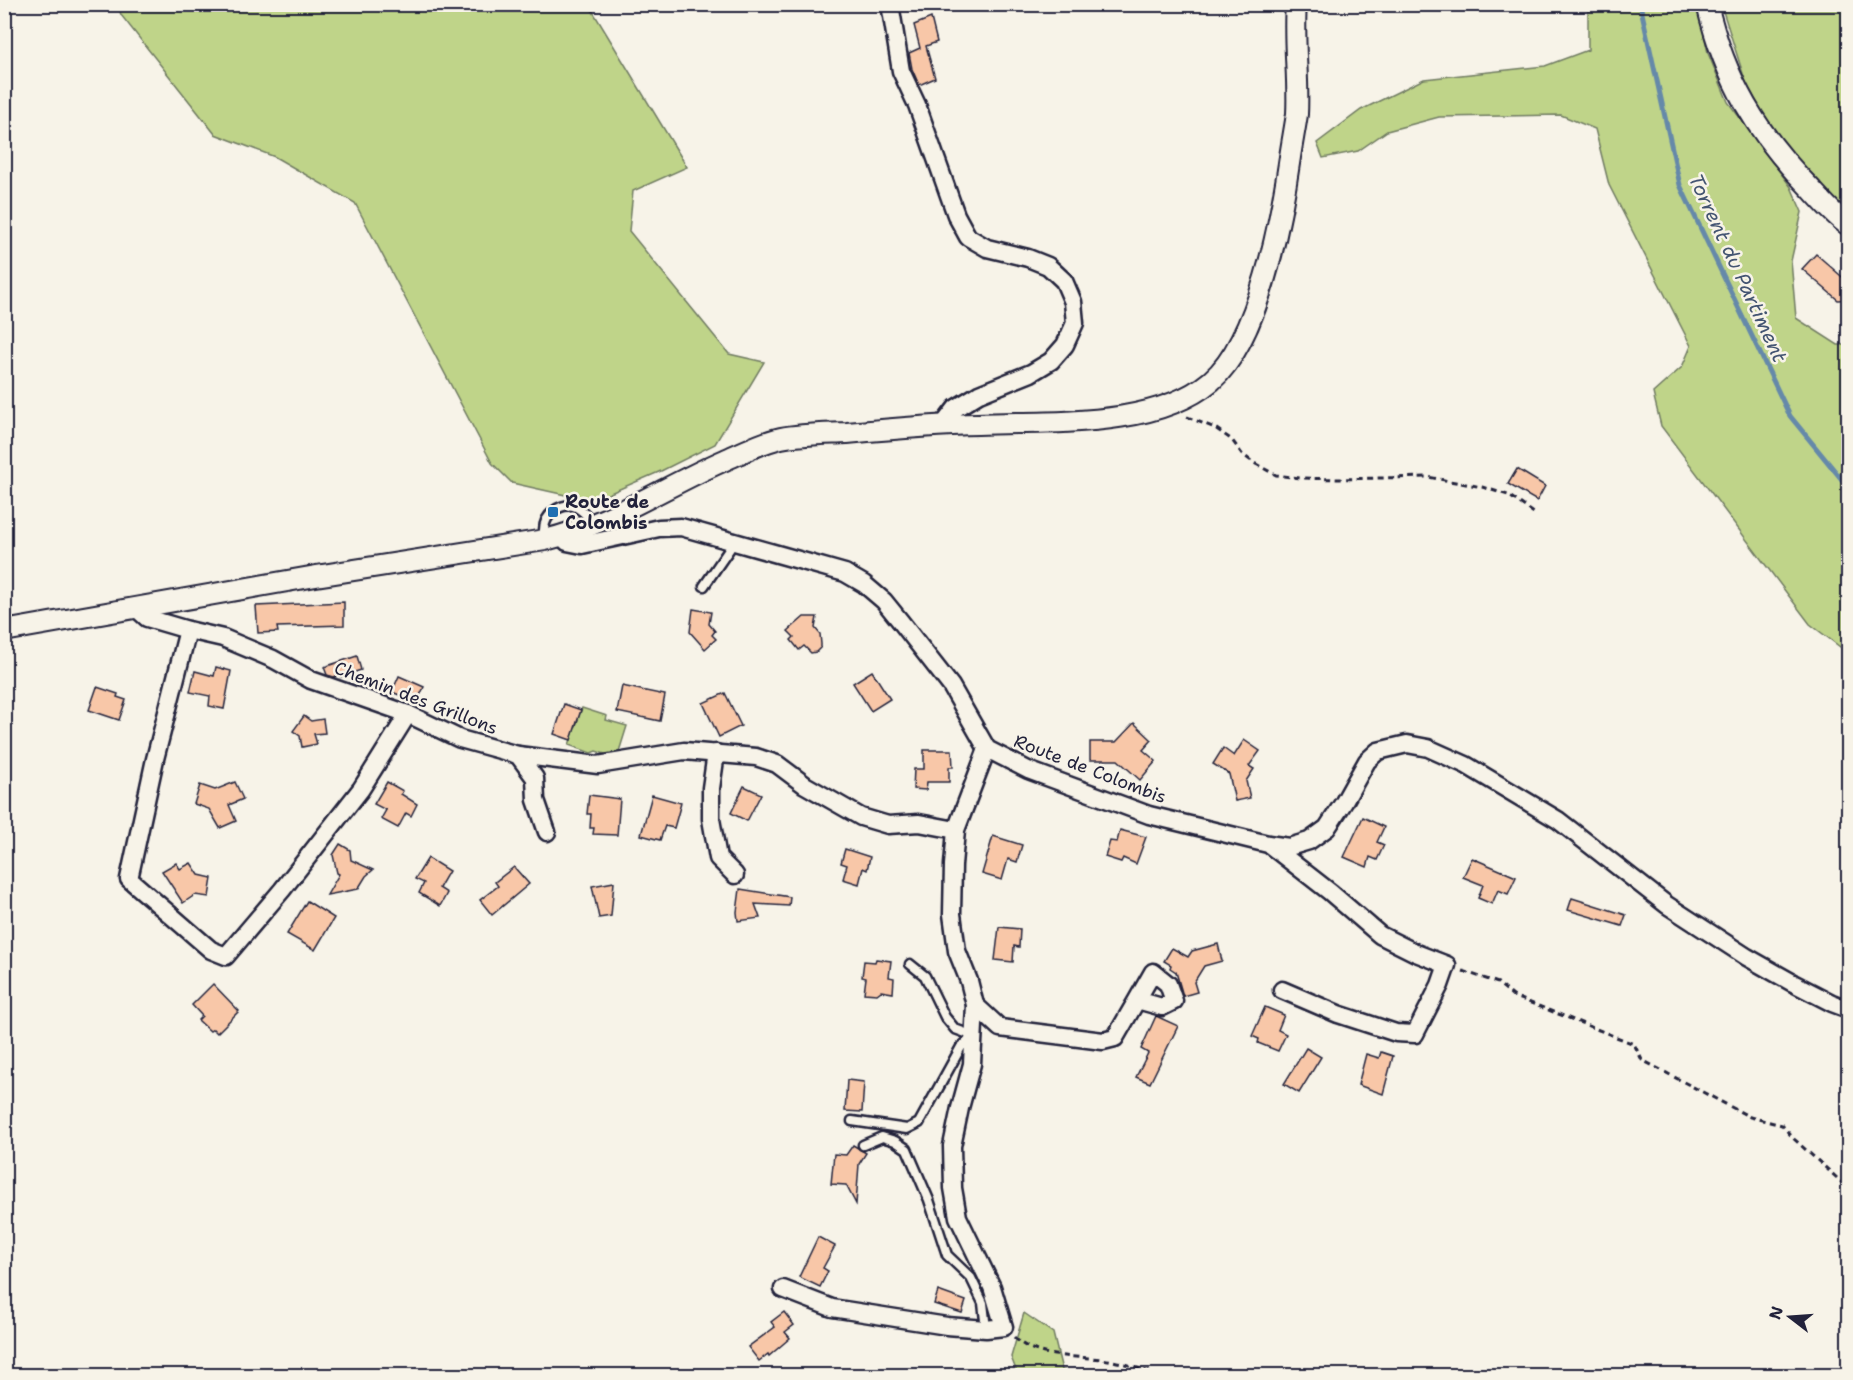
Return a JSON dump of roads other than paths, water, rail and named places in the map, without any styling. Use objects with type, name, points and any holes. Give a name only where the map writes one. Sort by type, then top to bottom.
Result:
[{"type":"street","points":[[890,4],[901,71],[916,105],[956,215],[968,237],[987,248],[1028,258],[1048,266],[1064,281],[1073,302],[1075,323],[1065,345],[1051,362],[1031,373],[979,394],[956,408],[942,425]]},
{"type":"street","points":[[4,632],[316,576],[554,538],[618,514],[704,469],[780,438],[942,425],[1107,418],[1139,414],[1193,395],[1213,380],[1228,363],[1243,338],[1256,307],[1281,213],[1297,113],[1294,26],[1296,4]]},
{"type":"street","points":[[1707,4],[1713,32],[1725,65],[1758,127],[1802,180],[1848,225]]},
{"type":"street","name":"Route de Colombis","points":[[554,538],[582,545],[659,528],[681,527],[845,573],[864,584],[884,601],[951,686],[987,749],[1028,770],[1149,815],[1268,844]]},
{"type":"street","name":"Chemin des Grillons","points":[[136,608],[147,618],[223,638],[273,659],[311,680],[408,714],[460,739],[518,755],[598,765],[684,752],[756,757],[777,764],[805,785],[861,817],[888,825],[919,823],[956,830]]},
{"type":"street","points":[[188,630],[155,759],[129,879],[212,950],[226,956],[282,890],[361,789],[408,714]]},
{"type":"street","points":[[1268,844],[1289,848],[1310,841],[1327,828],[1367,760],[1378,751],[1407,744],[1428,748],[1466,765],[1558,820],[1667,904],[1747,957],[1793,983],[1848,1009]]},
{"type":"street","points":[[783,1289],[832,1308],[947,1326],[986,1329],[1004,1327],[992,1287],[958,1217],[953,1188],[952,1146],[972,1064],[975,1005],[969,981],[957,951],[952,914],[953,865],[956,830],[987,749]]},
{"type":"street","points":[[716,753],[711,788],[711,819],[718,858],[735,875]]},
{"type":"street","points":[[518,755],[535,778],[536,800],[548,832]]},
{"type":"street","points":[[1268,844],[1380,936],[1447,965],[1440,985],[1415,1034],[1396,1033],[1338,1014],[1282,990]]},
{"type":"street","points":[[975,1005],[1000,1028],[1103,1041],[1115,1038],[1137,1000]]},
{"type":"lane","points":[[554,538],[544,530],[546,521],[559,508],[569,505],[576,507],[583,511],[594,524]]},
{"type":"lane","points":[[704,586],[735,541]]},
{"type":"lane","points":[[910,963],[925,976],[945,1017],[955,1029],[975,1036]]},
{"type":"lane","points":[[852,1121],[907,1129],[918,1124],[961,1047],[975,1036]]},
{"type":"lane","points":[[863,1145],[882,1137],[895,1141],[907,1149],[947,1255],[970,1278],[983,1303],[986,1329]]},
{"type":"waterway","name":"Torrent du Partiment","points":[[1640,4],[1680,185],[1790,416],[1848,487]]},
{"type":"place","name":"Route de Colombis","points":[[553,512]]}]
